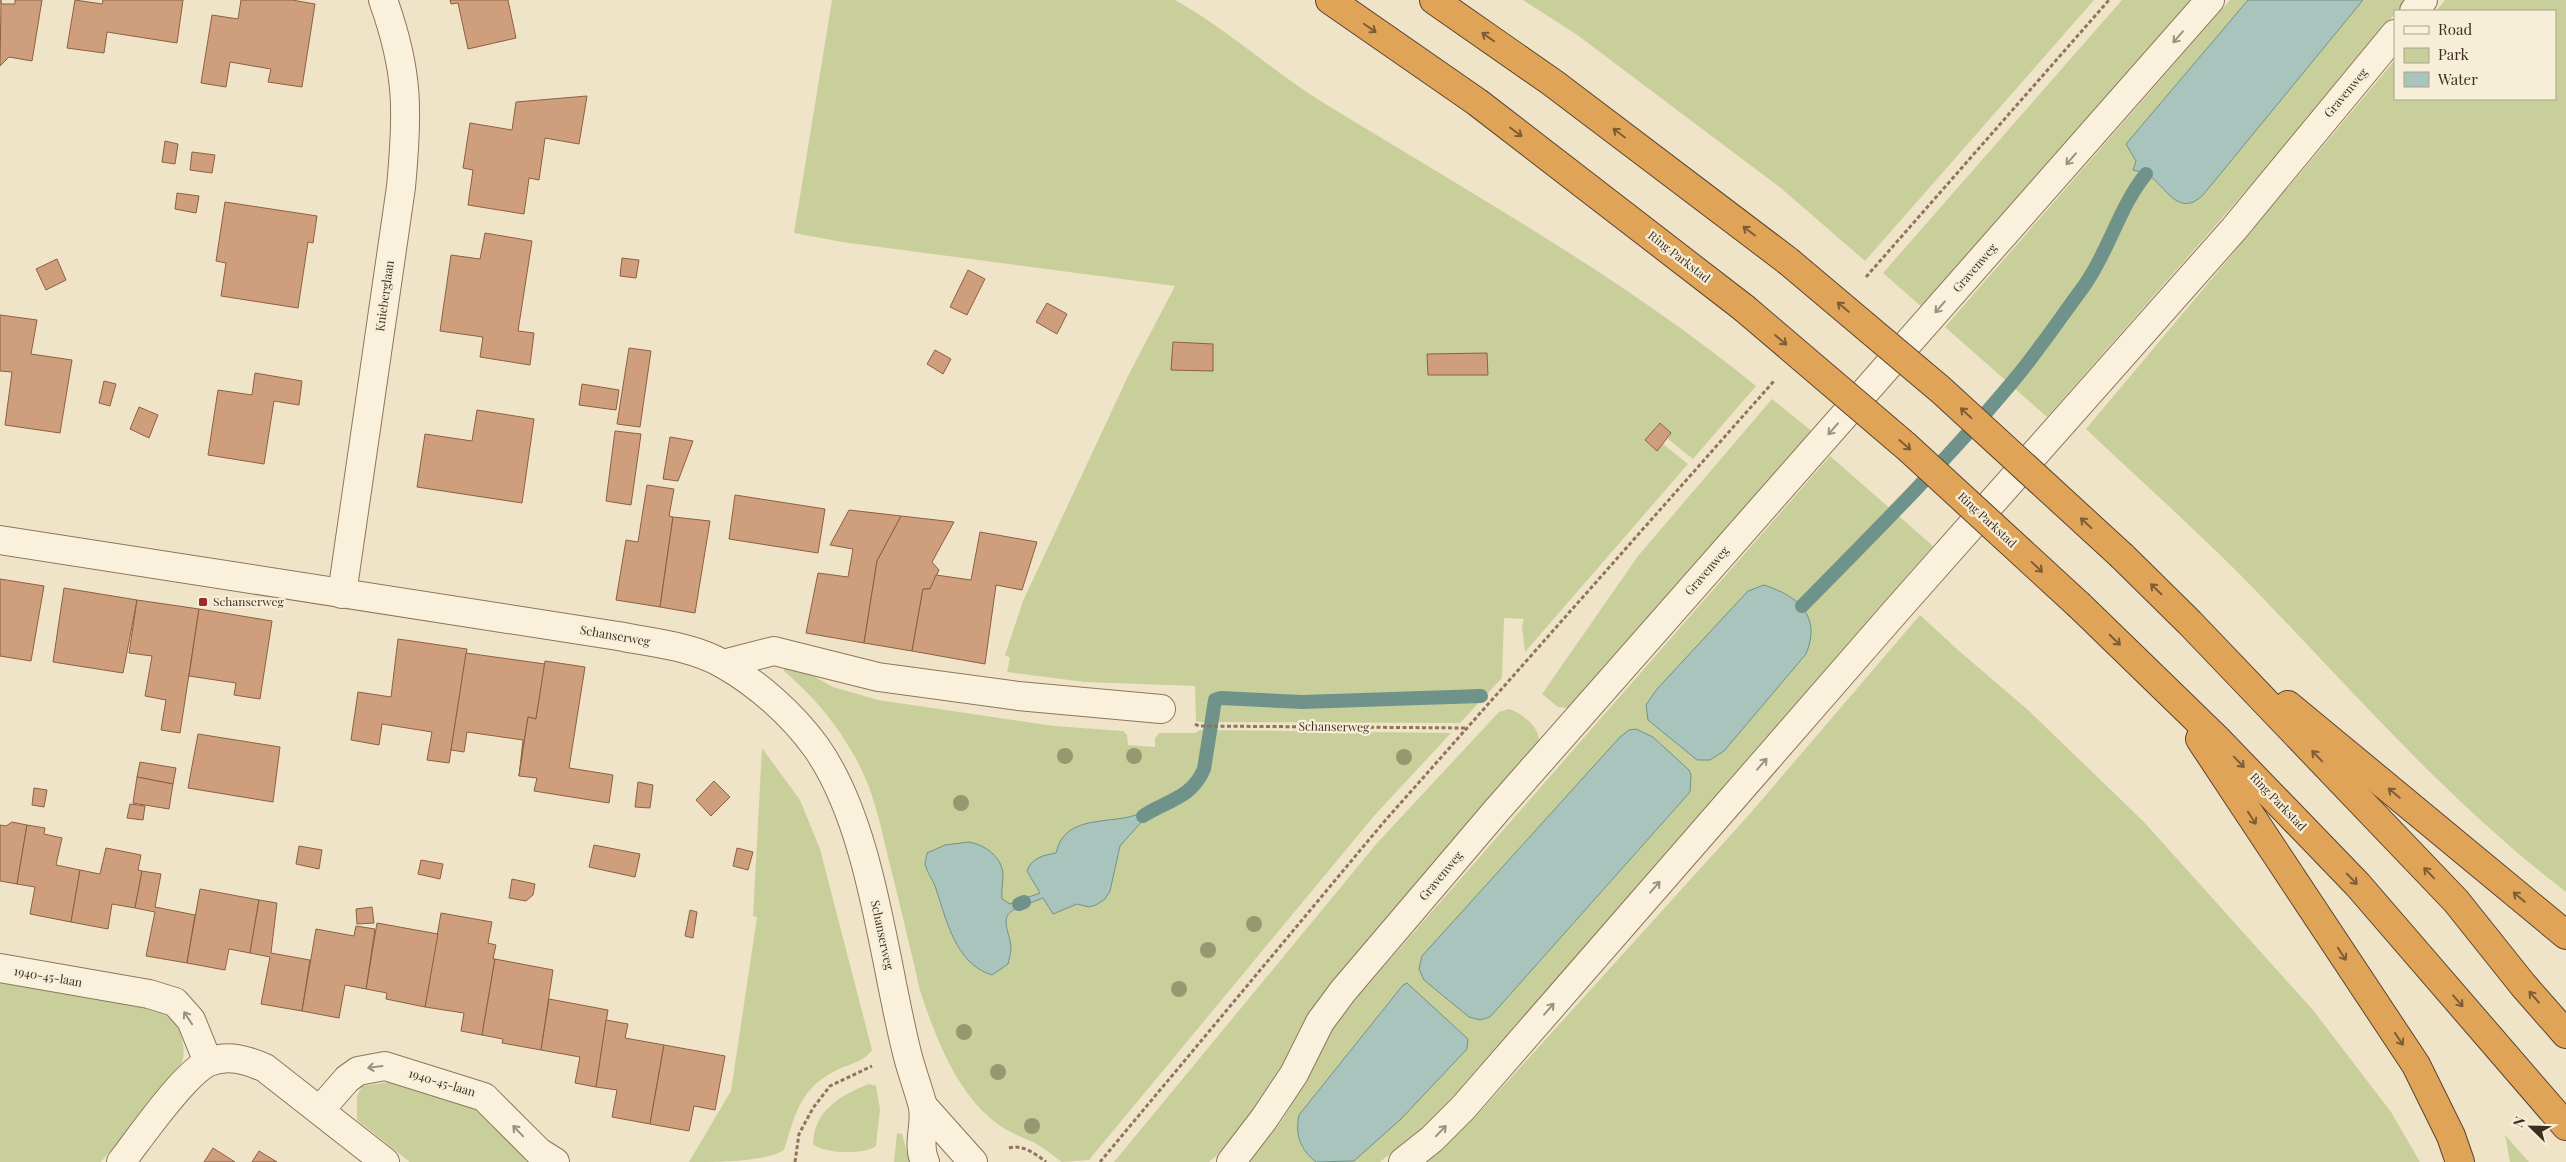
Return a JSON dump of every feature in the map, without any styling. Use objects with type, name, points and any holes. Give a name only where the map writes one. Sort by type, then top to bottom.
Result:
[{"type":"highway","name":"Ring Parkstad","points":[[1330,0],[1477,102],[1744,308],[1908,447],[2168,690],[2358,885],[2566,1126]]},
{"type":"highway","points":[[1434,0],[1553,83],[1788,260],[1941,390],[2122,556],[2190,623],[2456,902],[2523,985],[2566,1034]]},
{"type":"highway","points":[[2190,623],[2566,935]]},
{"type":"highway","points":[[2168,690],[2416,1064],[2450,1136],[2460,1162]]},
{"type":"street","name":"Knieberglaan","points":[[342,594],[401,187],[406,128],[404,78],[400,52],[383,0]]},
{"type":"street","name":"Gravenweg","points":[[1231,1162],[1294,1074],[1320,1022],[1343,991],[1497,810],[2210,0]]},
{"type":"street","points":[[2415,10],[2423,0]]},
{"type":"street","name":"Gravenweg","points":[[1403,1162],[1432,1140],[1463,1108],[1895,612],[2234,229],[2394,35]]},
{"type":"street","name":"Schanserweg","points":[[0,540],[618,636],[695,652],[723,664],[772,699],[790,716],[816,748],[838,786],[856,835],[875,900],[906,1049],[923,1106],[921,1154],[925,1162]]},
{"type":"street","points":[[723,664],[774,651],[878,677],[1018,696],[1161,709]]},
{"type":"street","name":"1940-45-laan","points":[[0,968],[149,994],[175,1002],[191,1020],[208,1062]]},
{"type":"street","points":[[121,1162],[185,1083],[208,1062],[230,1058],[252,1062],[265,1068],[385,1162]]},
{"type":"street","name":"1940-45-laan","points":[[320,1110],[346,1079],[358,1071],[385,1066],[484,1097],[539,1152],[555,1162]]},
{"type":"street","name":"Schanserweg","points":[[923,1106],[973,1162]]},
{"type":"path","points":[[1866,278],[2108,0]]},
{"type":"path","points":[[1100,1162],[1383,823],[1780,375]]},
{"type":"path","name":"Schanserweg","points":[[1199,726],[1469,728]]},
{"type":"path","points":[[795,1162],[799,1134],[813,1108],[830,1086],[906,1049]]},
{"type":"path","points":[[1004,1150],[1014,1147],[1025,1149],[1046,1162]]},
{"type":"green space","points":[[832,0],[1175,0],[1214,25],[1307,93],[1546,238],[1600,273],[1654,309],[1756,386],[1693,459],[1668,439],[1671,433],[1659,423],[1645,441],[1657,450],[1663,444],[1688,464],[1525,652],[1522,626],[1524,619],[1504,618],[1502,678],[1460,723],[1200,722],[1196,721],[1195,686],[1085,682],[1007,672],[1010,658],[1005,655],[1023,601],[1129,374],[1175,286],[842,242],[794,233]]},
{"type":"green space","points":[[1523,0],[2094,0],[1865,261],[1782,189],[1576,34]]},
{"type":"green space","points":[[2122,0],[2193,0],[1924,309],[1883,273]]},
{"type":"green space","points":[[2230,0],[2406,0],[2398,10],[2394,10],[2394,15],[2303,126],[2047,417],[1945,327]]},
{"type":"green space","points":[[2445,0],[2566,0],[2566,892],[2483,823],[2444,786],[2237,572],[2086,429],[2394,61],[2394,100],[2556,100],[2556,10],[2437,10]]},
{"type":"green space","points":[[1772,399],[1814,433],[1568,708],[1558,707],[1542,694],[1638,556]]},
{"type":"green space","points":[[1830,456],[1933,546],[1436,1117],[1380,1162],[1249,1162],[1281,1122],[1313,1069],[1329,1034],[1359,995]]},
{"type":"green space","points":[[1920,615],[2028,710],[2144,822],[2313,1010],[2391,1112],[2420,1162],[1426,1162],[1478,1114],[1747,817]]},
{"type":"green space","points":[[784,667],[803,670],[833,687],[878,700],[1054,726],[1123,731],[1127,735],[1128,745],[1155,747],[1155,738],[1159,733],[1195,733],[1200,730],[1451,733],[1374,816],[1089,1160],[1062,1162],[1037,1144],[999,1125],[984,1113],[960,1082],[933,1028],[920,991],[879,819],[862,770],[833,722],[805,690],[784,671]]},
{"type":"green space","points":[[1509,709],[1520,714],[1531,723],[1538,733],[1539,744],[1328,988],[1300,1028],[1283,1063],[1258,1105],[1216,1156],[1209,1162],[1114,1162],[1378,842],[1499,712]]},
{"type":"green space","points":[[762,748],[800,800],[820,849],[872,1050],[864,1058],[835,1071],[813,1086],[800,1104],[795,1115],[784,1150],[776,1154],[753,1159],[689,1162],[731,1091],[757,917],[753,916]]},
{"type":"green space","points":[[0,982],[151,1007],[169,1017],[176,1026],[182,1038],[184,1050],[182,1062],[101,1162],[0,1162]]},
{"type":"green space","points":[[390,1082],[455,1100],[480,1112],[491,1120],[531,1162],[410,1162],[357,1120],[357,1096],[362,1086]]},
{"type":"green space","points":[[869,1084],[876,1086],[880,1109],[876,1146],[863,1151],[844,1152],[826,1150],[813,1144],[818,1122],[831,1105],[849,1093]]},
{"type":"green space","points":[[897,1133],[902,1134],[910,1162],[894,1162]]},
{"type":"green space","points":[[2505,1135],[2529,1162],[2510,1162]]},
{"type":"water","points":[[2248,0],[2363,0],[2203,195],[2194,202],[2186,204],[2178,202],[2145,173],[2133,170],[2136,161],[2126,144]]},
{"type":"water","points":[[1764,585],[1787,595],[1804,609],[1809,618],[1811,629],[1806,654],[1724,751],[1710,760],[1697,760],[1648,720],[1646,705],[1657,689],[1748,591]]},
{"type":"water","points":[[1636,729],[1653,737],[1689,770],[1691,775],[1690,792],[1490,1017],[1480,1020],[1469,1017],[1424,980],[1419,969],[1422,956],[1620,737],[1629,730]]},
{"type":"water","points":[[1141,813],[1144,819],[1120,846],[1110,891],[1105,899],[1096,905],[1089,907],[1077,904],[1053,914],[1043,898],[1025,905],[1023,899],[1040,893],[1027,871],[1029,867],[1038,858],[1056,853],[1061,840],[1069,831],[1091,822],[1129,817]]},
{"type":"water","points":[[969,842],[987,849],[1000,863],[1003,876],[1002,899],[1010,904],[1018,901],[1020,907],[1008,914],[1006,919],[1011,948],[1008,964],[992,975],[979,969],[969,961],[961,950],[948,925],[935,886],[925,864],[927,853],[945,845]]},
{"type":"water","points":[[1407,983],[1468,1039],[1467,1049],[1401,1119],[1354,1161],[1316,1162],[1306,1152],[1300,1141],[1298,1135],[1299,1115],[1403,985]]},
{"type":"building","points":[[1,0],[1,4],[15,4],[15,0],[42,0],[32,61],[9,57],[0,66]]},
{"type":"building","points":[[75,0],[102,4],[103,0],[183,0],[177,43],[107,32],[104,53],[67,48]]},
{"type":"building","points":[[241,0],[292,0],[315,4],[302,87],[268,82],[271,69],[230,62],[226,87],[201,83],[212,15],[238,19]]},
{"type":"building","points":[[450,0],[508,0],[516,38],[468,49],[458,3],[451,4]]},
{"type":"building","points":[[587,96],[579,144],[545,138],[539,180],[529,178],[524,214],[468,205],[473,170],[463,168],[470,123],[512,130],[516,102]]},
{"type":"building","points":[[165,141],[178,144],[175,164],[162,162]]},
{"type":"building","points":[[192,152],[215,155],[212,173],[190,170]]},
{"type":"building","points":[[177,193],[199,196],[196,213],[175,209]]},
{"type":"building","points":[[225,202],[317,216],[313,243],[308,242],[298,308],[221,296],[226,263],[216,261]]},
{"type":"building","points":[[485,233],[532,241],[518,331],[534,333],[530,365],[480,357],[483,337],[440,331],[451,255],[480,259]]},
{"type":"building","points":[[622,258],[639,260],[636,278],[620,276]]},
{"type":"building","points":[[57,259],[66,280],[46,290],[36,269]]},
{"type":"building","points":[[968,270],[985,279],[967,315],[950,307]]},
{"type":"building","points":[[1047,303],[1067,314],[1057,334],[1036,322]]},
{"type":"building","points":[[0,315],[37,320],[31,354],[72,360],[60,433],[5,425],[12,372],[0,371]]},
{"type":"building","points":[[1173,342],[1213,344],[1213,371],[1171,370]]},
{"type":"building","points":[[629,348],[651,351],[640,427],[617,424]]},
{"type":"building","points":[[935,350],[951,359],[943,374],[927,364]]},
{"type":"building","points":[[1487,353],[1488,375],[1428,375],[1427,354]]},
{"type":"building","points":[[255,373],[302,381],[299,405],[274,401],[264,464],[208,455],[218,390],[252,395]]},
{"type":"building","points":[[104,381],[116,384],[110,406],[99,403]]},
{"type":"building","points":[[582,384],[619,390],[616,410],[579,405]]},
{"type":"building","points":[[139,407],[158,415],[149,438],[130,429]]},
{"type":"building","points":[[477,410],[534,419],[522,503],[417,487],[425,434],[472,441]]},
{"type":"building","points":[[1660,423],[1671,433],[1657,451],[1645,440]]},
{"type":"building","points":[[615,431],[641,434],[631,505],[606,501]]},
{"type":"building","points":[[670,437],[693,441],[678,481],[663,479]]},
{"type":"building","points":[[647,485],[674,489],[669,516],[673,517],[660,607],[616,600],[626,540],[638,542]]},
{"type":"building","points":[[735,495],[825,509],[818,553],[729,539]]},
{"type":"building","points":[[849,510],[901,516],[877,561],[864,643],[806,633],[818,573],[848,577],[853,549],[830,545]]},
{"type":"building","points":[[901,516],[954,522],[932,562],[939,570],[930,589],[923,589],[912,651],[864,643],[877,561]]},
{"type":"building","points":[[673,517],[710,521],[695,613],[660,607]]},
{"type":"building","points":[[980,532],[1037,542],[1022,590],[996,585],[985,664],[912,651],[923,589],[930,589],[936,575],[971,580]]},
{"type":"building","points":[[0,579],[44,586],[31,661],[0,656]]},
{"type":"building","points":[[64,588],[137,600],[123,673],[53,662]]},
{"type":"building","points":[[137,600],[199,609],[180,733],[161,730],[166,700],[145,696],[152,656],[129,653]]},
{"type":"building","points":[[199,609],[272,621],[260,699],[234,695],[236,683],[189,676]]},
{"type":"building","points":[[398,639],[467,649],[449,763],[427,760],[432,732],[382,724],[379,745],[351,740],[358,692],[391,697]]},
{"type":"building","points":[[466,653],[545,664],[536,719],[528,717],[519,776],[523,740],[467,732],[464,752],[451,750]]},
{"type":"building","points":[[545,661],[585,667],[569,768],[613,775],[609,803],[534,791],[537,778],[519,776],[528,717],[536,719]]},
{"type":"building","points":[[198,734],[280,747],[273,802],[188,788]]},
{"type":"building","points":[[140,762],[176,768],[173,784],[137,777]]},
{"type":"building","points":[[137,777],[173,784],[169,809],[133,803]]},
{"type":"building","points":[[714,781],[730,797],[711,816],[696,800]]},
{"type":"building","points":[[638,782],[653,785],[650,808],[635,807]]},
{"type":"building","points":[[34,788],[47,790],[44,807],[32,805]]},
{"type":"building","points":[[130,804],[145,806],[143,820],[127,818]]},
{"type":"building","points":[[12,822],[27,825],[17,884],[0,881],[0,825],[6,826]]},
{"type":"building","points":[[27,825],[45,828],[44,834],[62,838],[56,865],[80,870],[71,922],[30,914],[35,887],[17,884]]},
{"type":"building","points":[[594,845],[640,854],[635,877],[589,867]]},
{"type":"building","points":[[299,846],[322,850],[319,869],[296,864]]},
{"type":"building","points":[[106,848],[141,855],[138,870],[142,871],[135,908],[112,904],[108,929],[71,922],[80,870],[100,874]]},
{"type":"building","points":[[737,848],[753,852],[748,870],[733,866]]},
{"type":"building","points":[[421,860],[443,864],[440,879],[418,874]]},
{"type":"building","points":[[142,871],[161,874],[155,907],[195,915],[187,963],[146,956],[155,912],[135,908]]},
{"type":"building","points":[[512,879],[535,884],[533,895],[526,901],[509,898]]},
{"type":"building","points":[[200,889],[259,900],[250,953],[229,949],[225,970],[187,963]]},
{"type":"building","points":[[259,900],[277,903],[271,953],[310,960],[302,1011],[261,1004],[270,957],[250,953]]},
{"type":"building","points":[[372,907],[374,923],[357,924],[356,909]]},
{"type":"building","points":[[690,910],[697,912],[693,938],[685,936]]},
{"type":"building","points":[[441,913],[492,922],[488,943],[496,945],[493,959],[495,959],[482,1035],[461,1031],[464,1013],[425,1007]]},
{"type":"building","points":[[377,923],[438,934],[425,1007],[386,999],[387,993],[366,989]]},
{"type":"building","points":[[356,926],[375,929],[366,989],[345,985],[339,1018],[302,1011],[316,929],[354,936]]},
{"type":"building","points":[[495,959],[553,970],[541,1050],[502,1043],[503,1039],[482,1035]]},
{"type":"building","points":[[549,999],[608,1010],[596,1087],[575,1083],[580,1057],[541,1050]]},
{"type":"building","points":[[606,1020],[628,1024],[625,1038],[664,1045],[650,1124],[612,1117],[617,1090],[596,1087]]},
{"type":"building","points":[[664,1045],[725,1056],[715,1110],[694,1106],[689,1131],[650,1124]]},
{"type":"building","points":[[213,1148],[235,1162],[204,1162]]},
{"type":"building","points":[[259,1151],[277,1162],[252,1162]]},
{"type":"waterway","points":[[1802,606],[1937,467],[2023,369],[2093,272],[2128,200],[2146,174]]},
{"type":"waterway","points":[[1143,816],[1178,798],[1199,779],[1204,769],[1215,700],[1221,698],[1302,702],[1481,696]]},
{"type":"waterway","points":[[1019,904],[1024,902]]},
{"type":"place","name":"Schanserweg","points":[[203,602]]}]
